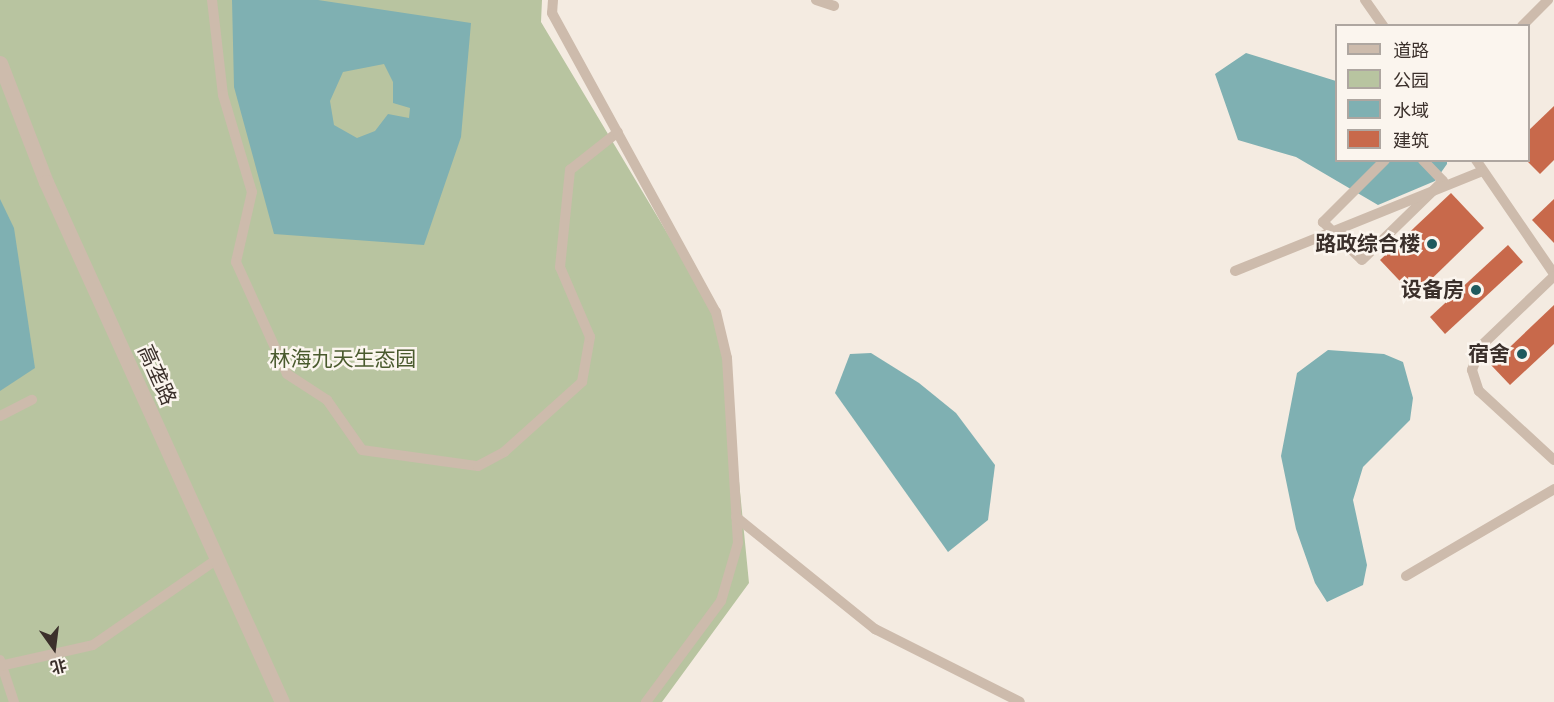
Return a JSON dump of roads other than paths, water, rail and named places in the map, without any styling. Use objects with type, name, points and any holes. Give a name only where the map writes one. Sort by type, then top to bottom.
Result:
[{"type":"street","name":"高垄路","points":[[0,63],[46,182],[282,702]]},
{"type":"lane","points":[[212,0],[223,95],[252,192],[236,262],[287,374],[327,400],[362,450],[478,466],[504,452],[582,382],[590,338],[561,267],[570,170],[618,132]]},
{"type":"lane","points":[[552,0],[552,13],[716,312],[727,358],[738,543],[721,601],[646,702]]},
{"type":"lane","points":[[816,0],[834,6]]},
{"type":"lane","points":[[1365,0],[1382,24]]},
{"type":"lane","points":[[1524,24],[1548,0]]},
{"type":"lane","points":[[1383,162],[1323,222],[1362,260],[1443,181],[1425,162]]},
{"type":"lane","points":[[1477,162],[1554,275],[1482,345],[1472,369],[1479,391],[1554,460]]},
{"type":"lane","points":[[1235,271],[1482,171]]},
{"type":"lane","points":[[0,416],[32,400]]},
{"type":"lane","points":[[1406,576],[1554,489]]},
{"type":"lane","points":[[736,517],[875,629],[1020,702]]},
{"type":"lane","points":[[14,702],[1,663],[93,645],[217,559]]},
{"type":"water","points":[[232,0],[318,0],[471,23],[461,137],[424,245],[274,234],[234,87]],"holes":[[[384,64],[393,82],[393,103],[410,108],[409,118],[388,114],[375,131],[357,138],[334,125],[330,101],[343,72]]]},
{"type":"water","points":[[1246,53],[1335,81],[1335,162],[1447,162],[1447,164],[1435,181],[1378,205],[1296,157],[1238,140],[1215,74]]},
{"type":"water","points":[[0,199],[14,228],[35,368],[0,391]]},
{"type":"water","points":[[1328,350],[1384,354],[1403,362],[1413,398],[1410,420],[1363,467],[1353,500],[1367,565],[1363,585],[1327,602],[1315,583],[1296,529],[1281,456],[1297,373]]},
{"type":"water","points":[[871,353],[919,383],[956,413],[995,465],[988,520],[948,552],[835,393],[850,354]]},
{"type":"place","name":"路政综合楼","points":[[1432,244]]},
{"type":"place","name":"设备房","points":[[1476,290]]},
{"type":"place","name":"宿舍","points":[[1522,354]]},
{"type":"park label","name":"林海九天生态园","points":[[343,359]]}]
